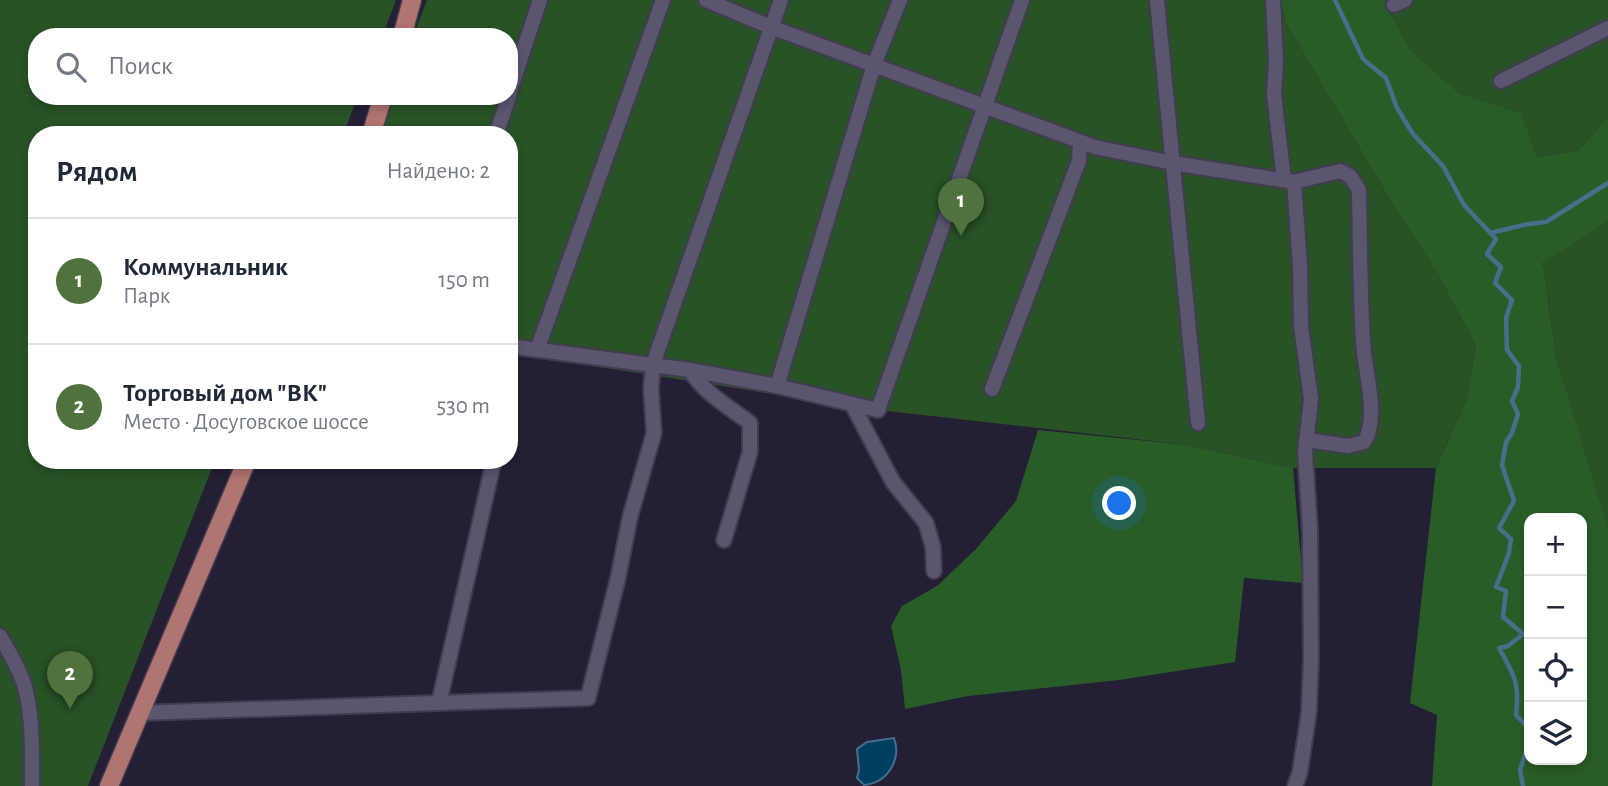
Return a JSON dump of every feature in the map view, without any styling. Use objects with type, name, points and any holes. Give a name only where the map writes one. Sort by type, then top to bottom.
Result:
[{"type":"main road","points":[[404,28],[412,0]]},
{"type":"main road","points":[[373,126],[380,105]]},
{"type":"main road","points":[[109,786],[243,469]]},
{"type":"street","points":[[518,67],[540,0]]},
{"type":"street","points":[[537,350],[663,0]]},
{"type":"street","points":[[706,0],[1080,142],[1173,163],[1289,181],[1340,171],[1350,176],[1359,190],[1363,344],[1370,394],[1369,434],[1364,442],[1348,446],[1307,440]]},
{"type":"street","points":[[138,713],[588,698],[618,578],[629,517],[654,433],[651,390],[653,364],[781,0]]},
{"type":"street","points":[[776,386],[874,65],[900,0]]},
{"type":"street","points":[[878,410],[1022,0]]},
{"type":"street","points":[[1157,0],[1198,423]]},
{"type":"street","points":[[1273,0],[1276,63],[1274,94],[1300,265],[1301,326],[1311,399],[1307,440],[1311,660],[1309,711],[1300,772],[1295,786]]},
{"type":"street","points":[[1502,81],[1608,28]]},
{"type":"street","points":[[499,126],[506,105]]},
{"type":"street","points":[[992,389],[1079,161],[1080,142]]},
{"type":"street","points":[[518,347],[690,370],[776,386],[878,410]]},
{"type":"street","points":[[690,370],[697,382],[750,423],[750,452],[724,540]]},
{"type":"street","points":[[878,410],[853,407],[893,482],[926,523],[933,547],[934,571]]},
{"type":"street","points":[[439,703],[492,469]]},
{"type":"street","points":[[0,636],[26,691],[33,786]]},
{"type":"green space","points":[[0,0],[396,0],[385,28],[28,28],[28,105],[355,105],[346,126],[28,126],[28,469],[211,469],[88,786],[0,786]]},
{"type":"green space","points":[[427,0],[1281,0],[1285,22],[1390,200],[1437,273],[1476,346],[1466,400],[1436,468],[1293,468],[1188,445],[878,410],[518,354],[518,126],[380,126],[388,105],[518,105],[518,28],[416,28]]},
{"type":"green space","points":[[1281,0],[1383,0],[1410,49],[1459,93],[1521,113],[1537,157],[1579,150],[1608,116],[1608,221],[1543,262],[1556,356],[1608,527],[1608,786],[1432,786],[1437,715],[1410,703],[1436,468],[1466,400],[1476,346],[1437,273],[1390,200],[1285,22]]},
{"type":"green space","points":[[1383,0],[1608,0],[1608,116],[1579,150],[1537,157],[1520,113],[1459,93],[1410,49]]},
{"type":"green space","points":[[1608,221],[1608,527],[1556,356],[1543,261]]},
{"type":"green space","points":[[1038,430],[1188,445],[1293,468],[1303,583],[1244,578],[1235,662],[1119,680],[968,696],[905,709],[901,670],[891,626],[902,606],[937,586],[976,549],[1016,501]]},
{"type":"water","points":[[894,738],[896,754],[891,769],[880,780],[864,785],[857,778],[857,749],[867,742]]},
{"type":"waterway","points":[[1335,0],[1363,59],[1386,78],[1397,108],[1413,134],[1443,166],[1464,205],[1496,239],[1487,254],[1501,267],[1495,283],[1512,300],[1506,318],[1507,350],[1519,366],[1518,387],[1512,401],[1518,414],[1506,442],[1502,465],[1514,501],[1499,528],[1511,539],[1509,553],[1496,587],[1506,591],[1503,617],[1523,634],[1508,646],[1499,648],[1515,680],[1516,715],[1524,724]]},
{"type":"waterway","points":[[1490,233],[1546,222],[1608,183]]},
{"type":"waterway","points":[[1523,786],[1520,770],[1524,758]]},
{"type":"place","name":"Коммунальник","points":[[961,236]]},
{"type":"place","name":"Торговый дом \"ВК\"","points":[[70,709]]}]
